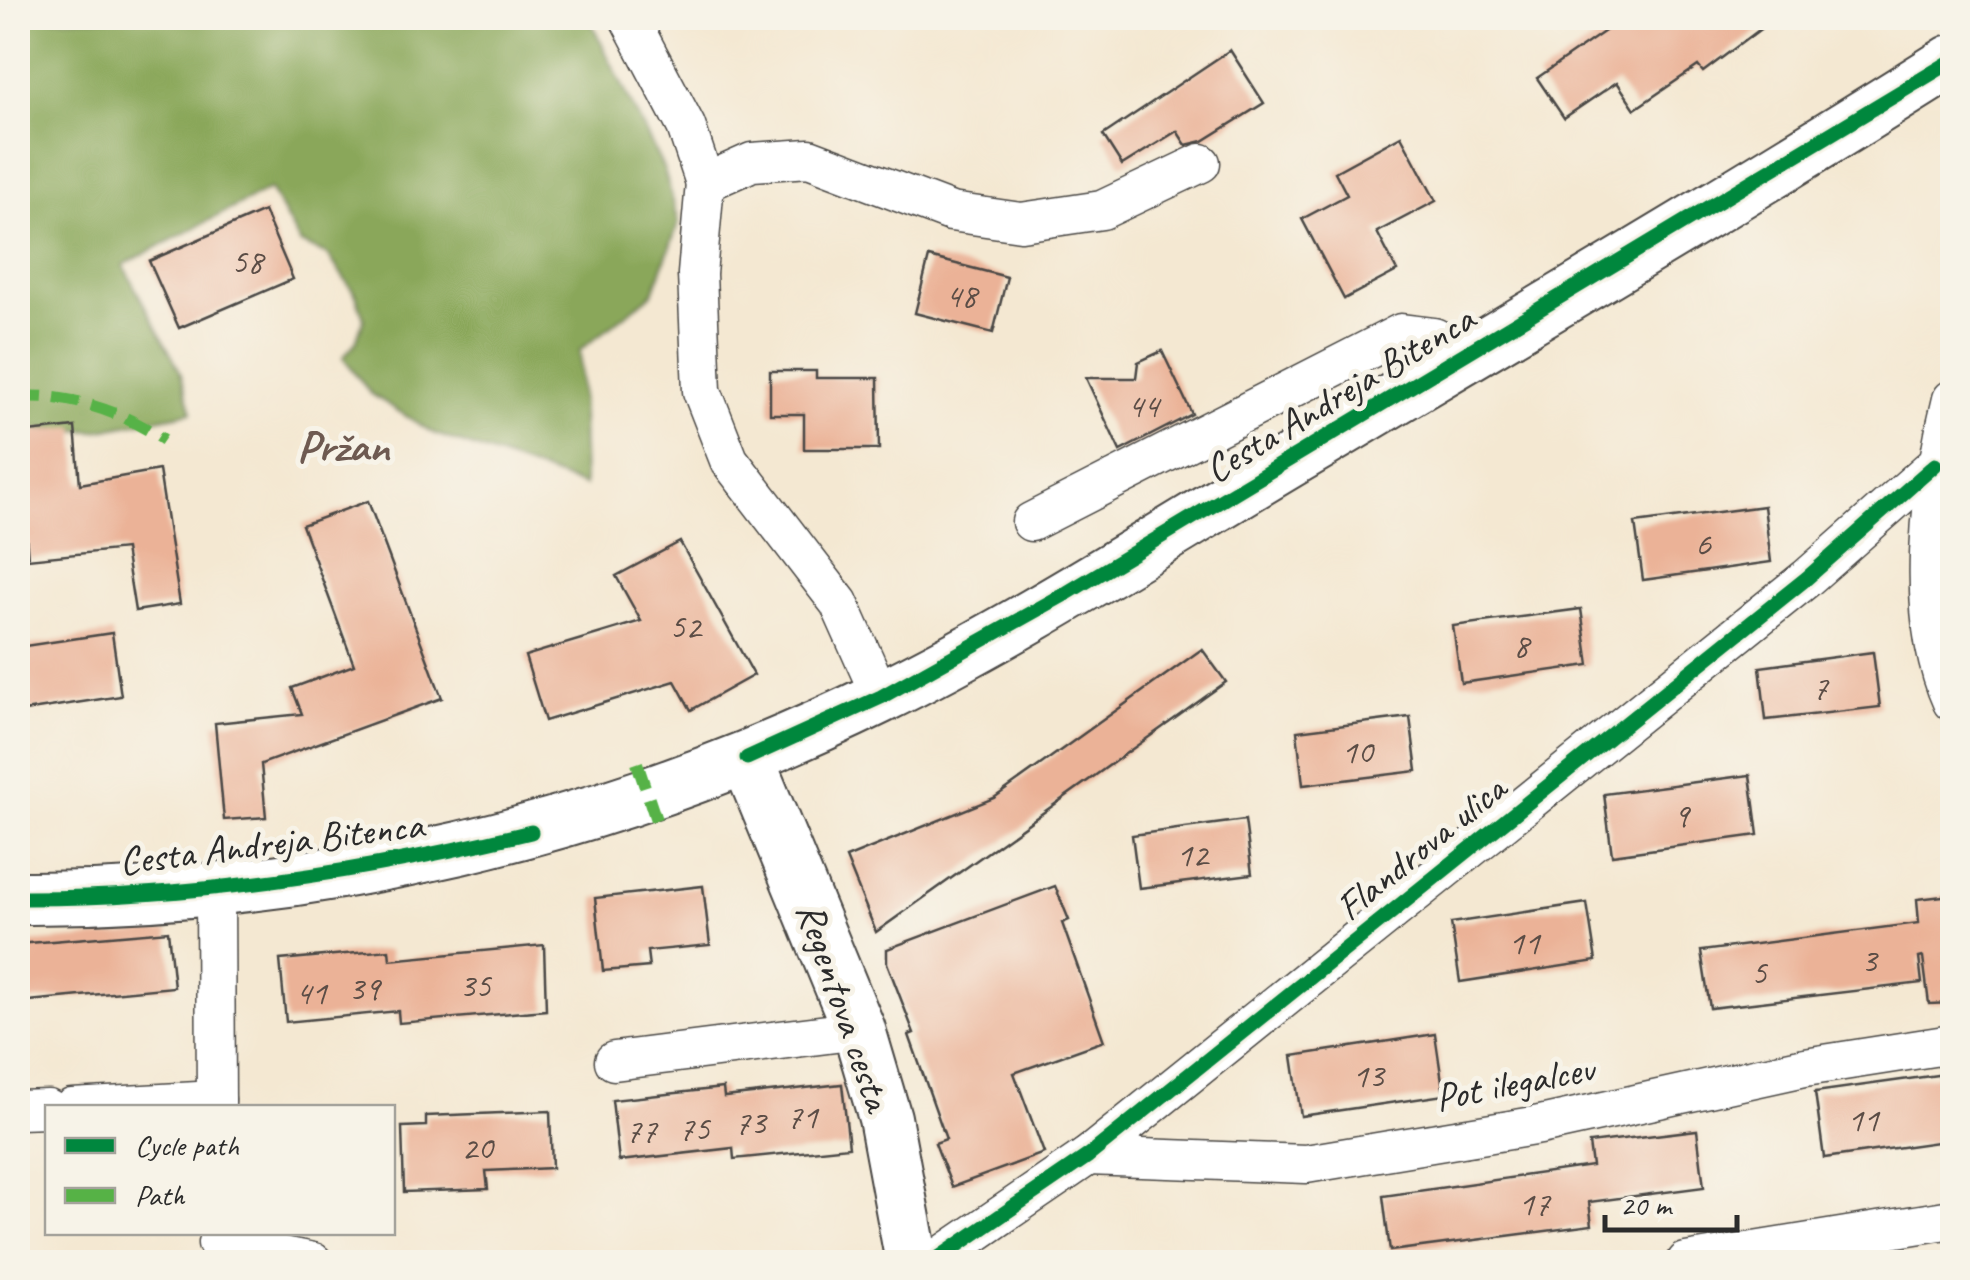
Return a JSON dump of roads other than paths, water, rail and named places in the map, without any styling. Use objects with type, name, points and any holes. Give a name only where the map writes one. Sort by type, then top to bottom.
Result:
[{"type":"street","points":[[629,18],[686,126],[705,184],[696,274],[702,390],[729,460],[839,603],[881,697]]},
{"type":"street","name":"Cesta Andreja Bitenca","points":[[18,898],[215,889],[404,862],[632,801],[747,758],[881,697],[1067,593],[1952,62]]},
{"type":"street","points":[[705,184],[752,162],[809,158],[951,212],[1021,222],[1102,210],[1201,164]]},
{"type":"street","name":"Cesta Andreja Bitenca","points":[[1030,522],[1401,333],[1434,337],[1468,355]]},
{"type":"street","points":[[1952,399],[1935,465],[1928,562],[1938,663],[1952,702]]},
{"type":"street","name":"Flandrova ulica","points":[[933,1262],[1088,1156],[1807,578],[1935,465]]},
{"type":"street","name":"Regentova cesta","points":[[747,758],[859,1030],[885,1118],[912,1262]]},
{"type":"street","points":[[180,1105],[216,1104],[215,889]]},
{"type":"street","points":[[614,1061],[859,1030]]},
{"type":"street","name":"Pot ilegalcev","points":[[1088,1156],[1306,1164],[1540,1125],[1806,1067],[1952,1044]]},
{"type":"street","points":[[18,1110],[45,1109]]},
{"type":"street","points":[[1686,1262],[1952,1219]]},
{"type":"street","points":[[217,1246],[313,1262]]},
{"type":"district","name":"Pržan","points":[[343,445]]}]
